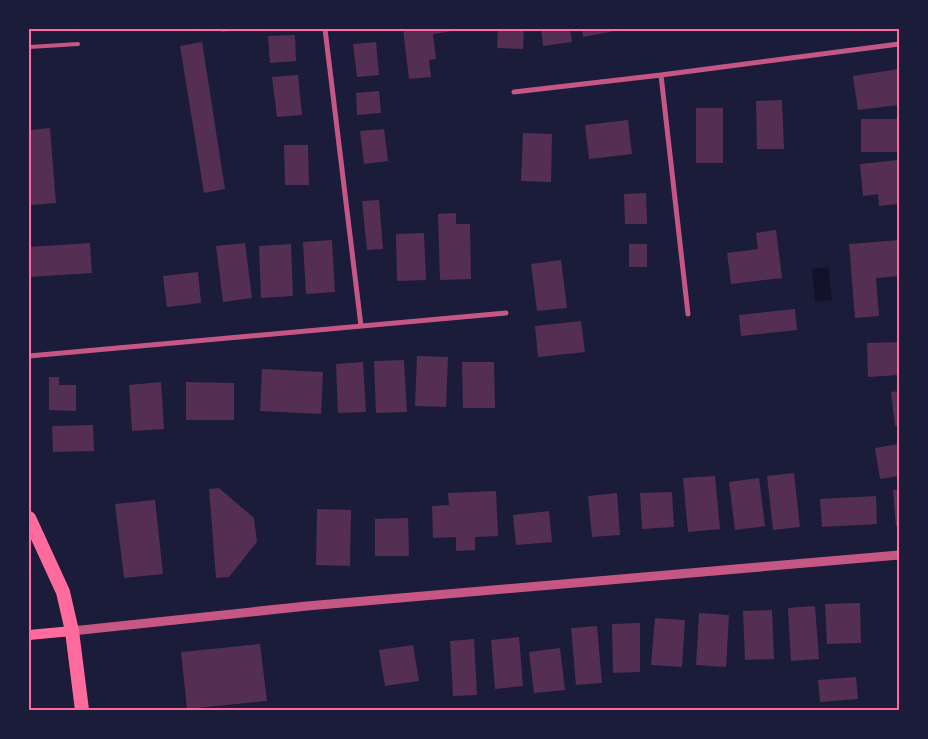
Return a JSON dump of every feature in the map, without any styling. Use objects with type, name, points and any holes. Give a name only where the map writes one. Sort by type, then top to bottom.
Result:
[{"type":"highway","points":[[29,518],[63,592],[72,631],[82,710]]},
{"type":"main road","points":[[29,635],[72,631]]},
{"type":"street","points":[[325,29],[361,326]]},
{"type":"street","points":[[514,92],[899,44]]},
{"type":"street","points":[[662,75],[688,314]]},
{"type":"street","points":[[29,356],[506,313]]},
{"type":"street","points":[[72,631],[308,606],[899,555]]},
{"type":"lane","points":[[29,47],[78,44]]},
{"type":"shaded area","points":[[828,267],[832,300],[815,302],[812,269]]},
{"type":"building","points":[[220,29],[247,29],[247,30],[220,32]]},
{"type":"building","points":[[403,29],[454,29],[454,31],[433,34],[436,59],[429,60],[431,77],[409,79]]},
{"type":"building","points":[[498,29],[524,29],[523,49],[497,48]]},
{"type":"building","points":[[541,29],[570,29],[572,42],[543,46]]},
{"type":"building","points":[[582,29],[615,29],[615,31],[583,37]]},
{"type":"building","points":[[295,35],[296,61],[270,63],[268,36]]},
{"type":"building","points":[[202,42],[225,189],[204,193],[180,46]]},
{"type":"building","points":[[376,42],[379,75],[357,77],[353,44]]},
{"type":"building","points":[[899,69],[899,105],[858,110],[853,76]]},
{"type":"building","points":[[298,75],[302,115],[277,117],[272,77]]},
{"type":"building","points":[[379,91],[381,113],[357,115],[356,93]]},
{"type":"building","points":[[782,100],[784,149],[757,149],[756,101]]},
{"type":"building","points":[[696,108],[723,108],[723,163],[696,163]]},
{"type":"building","points":[[861,119],[899,119],[899,152],[861,152]]},
{"type":"building","points":[[628,120],[632,154],[589,159],[585,125]]},
{"type":"building","points":[[50,128],[56,203],[29,205],[29,130]]},
{"type":"building","points":[[384,129],[388,161],[364,164],[360,131]]},
{"type":"building","points":[[523,133],[552,134],[551,182],[521,181]]},
{"type":"building","points":[[284,145],[308,145],[309,185],[285,185]]},
{"type":"building","points":[[899,160],[899,204],[879,206],[878,194],[863,196],[860,164]]},
{"type":"building","points":[[646,193],[647,224],[625,224],[624,194]]},
{"type":"building","points":[[379,200],[383,249],[367,250],[362,201]]},
{"type":"building","points":[[456,213],[456,224],[470,224],[471,279],[440,280],[438,214]]},
{"type":"building","points":[[776,230],[782,278],[731,284],[727,253],[758,249],[756,233]]},
{"type":"building","points":[[424,233],[426,280],[397,281],[396,234]]},
{"type":"building","points":[[332,240],[335,292],[306,294],[303,242]]},
{"type":"building","points":[[899,240],[899,276],[876,278],[879,316],[855,318],[849,244]]},
{"type":"building","points":[[90,243],[92,273],[29,277],[29,247]]},
{"type":"building","points":[[245,243],[252,298],[223,302],[216,246]]},
{"type":"building","points":[[291,244],[293,296],[261,298],[259,246]]},
{"type":"building","points":[[629,244],[647,244],[647,267],[629,267]]},
{"type":"building","points":[[561,260],[567,308],[537,311],[531,264]]},
{"type":"building","points":[[198,272],[201,303],[167,307],[163,276]]},
{"type":"building","points":[[795,309],[797,330],[741,336],[739,315]]},
{"type":"building","points":[[581,321],[585,352],[538,357],[535,326]]},
{"type":"building","points":[[899,342],[899,375],[868,377],[867,343]]},
{"type":"building","points":[[417,356],[448,357],[446,407],[415,406]]},
{"type":"building","points":[[404,360],[407,412],[376,413],[374,361]]},
{"type":"building","points":[[363,362],[366,412],[338,413],[336,364]]},
{"type":"building","points":[[462,362],[494,362],[495,408],[463,408]]},
{"type":"building","points":[[262,369],[323,372],[321,414],[260,411]]},
{"type":"building","points":[[49,377],[59,377],[59,385],[76,385],[76,411],[49,410]]},
{"type":"building","points":[[161,382],[164,429],[132,431],[129,385]]},
{"type":"building","points":[[186,382],[234,383],[234,420],[186,420]]},
{"type":"building","points":[[899,391],[899,425],[895,426],[891,392]]},
{"type":"building","points":[[93,425],[94,451],[53,452],[52,426]]},
{"type":"building","points":[[899,444],[899,476],[880,479],[875,448]]},
{"type":"building","points":[[794,473],[800,527],[773,530],[767,476]]},
{"type":"building","points":[[715,476],[720,529],[688,532],[683,478]]},
{"type":"building","points":[[759,478],[765,526],[735,530],[729,482]]},
{"type":"building","points":[[219,488],[254,518],[257,542],[229,577],[216,578],[209,489]]},
{"type":"building","points":[[893,490],[899,490],[899,526],[896,526]]},
{"type":"building","points":[[496,491],[498,536],[475,537],[475,550],[456,551],[456,537],[433,538],[432,506],[449,505],[448,493]]},
{"type":"building","points":[[672,492],[674,527],[642,529],[640,493]]},
{"type":"building","points":[[617,493],[620,535],[592,537],[588,496]]},
{"type":"building","points":[[876,496],[877,524],[822,527],[820,499]]},
{"type":"building","points":[[155,500],[163,574],[124,578],[115,504]]},
{"type":"building","points":[[317,509],[351,510],[350,566],[316,565]]},
{"type":"building","points":[[549,511],[552,542],[516,545],[513,515]]},
{"type":"building","points":[[408,518],[409,556],[375,556],[375,519]]},
{"type":"building","points":[[860,603],[861,643],[827,644],[825,604]]},
{"type":"building","points":[[815,606],[819,659],[791,661],[788,608]]},
{"type":"building","points":[[772,610],[774,659],[745,660],[743,611]]},
{"type":"building","points":[[699,613],[729,615],[726,667],[696,665]]},
{"type":"building","points":[[655,618],[685,620],[682,667],[651,665]]},
{"type":"building","points":[[640,623],[640,672],[613,673],[612,624]]},
{"type":"building","points":[[597,626],[602,683],[576,685],[571,628]]},
{"type":"building","points":[[519,637],[523,686],[495,689],[491,640]]},
{"type":"building","points":[[474,639],[477,695],[453,696],[450,641]]},
{"type":"building","points":[[260,644],[267,701],[187,709],[181,652]]},
{"type":"building","points":[[413,645],[419,681],[385,686],[379,650]]},
{"type":"building","points":[[560,648],[565,690],[534,693],[529,652]]},
{"type":"building","points":[[856,677],[858,699],[820,702],[818,680]]}]
